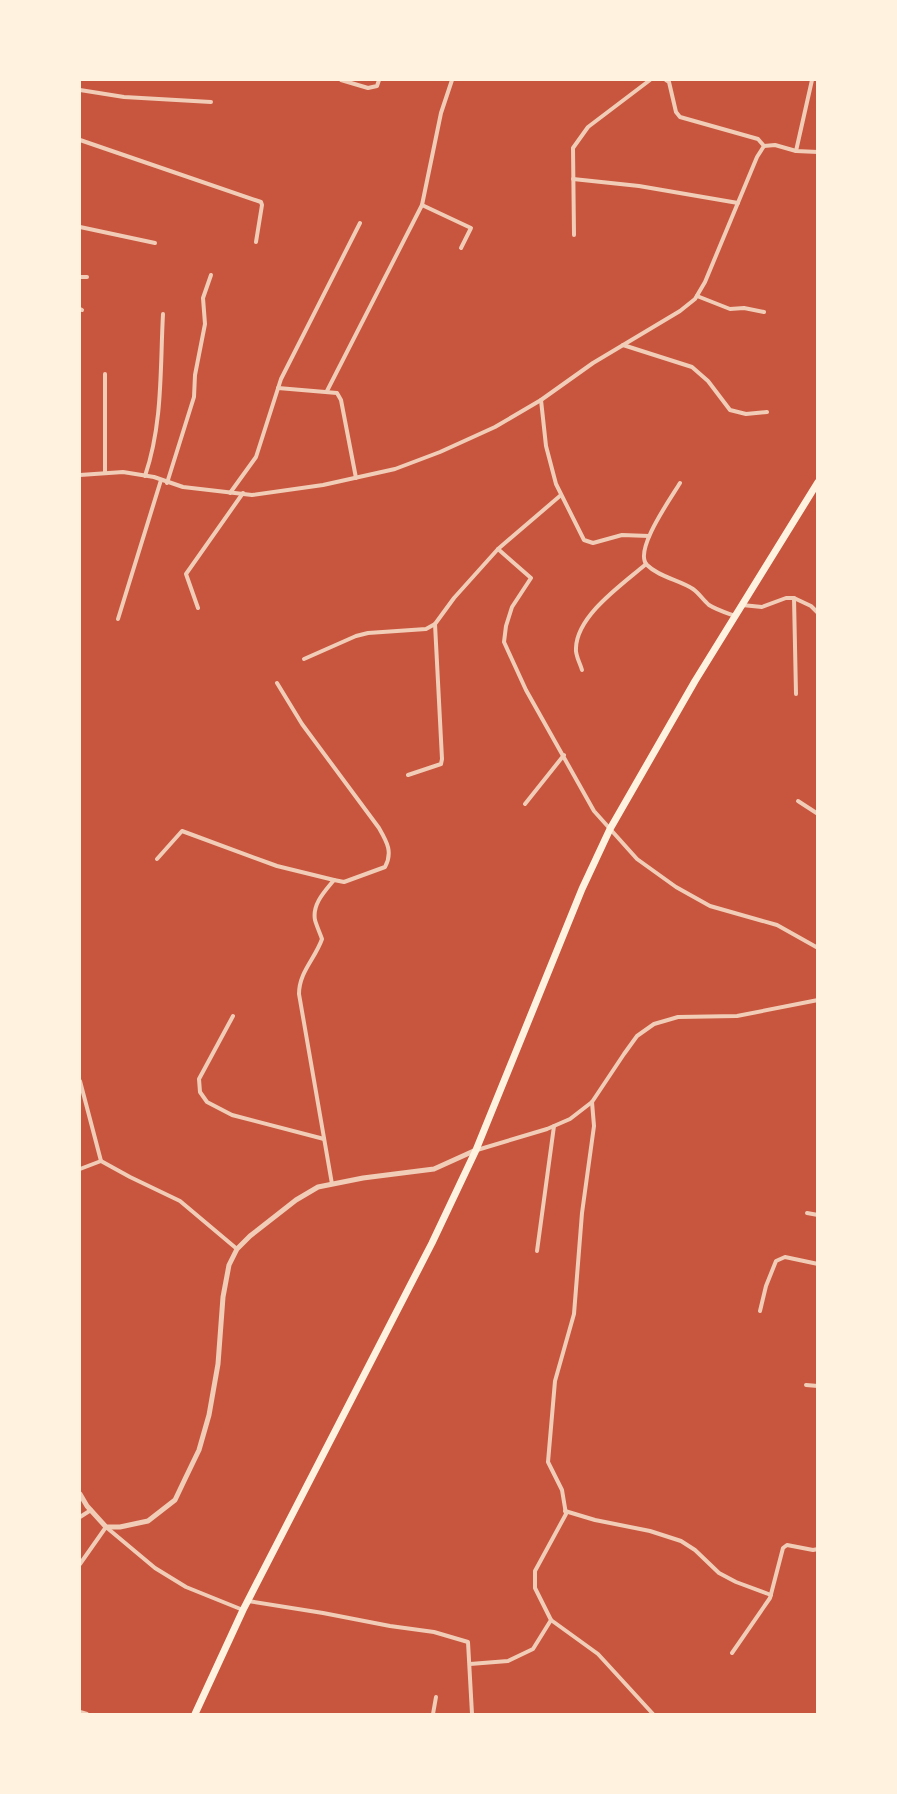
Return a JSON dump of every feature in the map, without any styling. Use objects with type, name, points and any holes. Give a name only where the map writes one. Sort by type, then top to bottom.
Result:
[{"type":"main road","points":[[195,1714],[243,1610],[378,1348],[476,1150],[582,889],[610,829],[695,681],[818,482]]},
{"type":"street","points":[[340,80],[368,88],[377,86],[379,80]]},
{"type":"street","points":[[327,391],[422,205],[441,113],[452,80]]},
{"type":"street","points":[[574,235],[573,148],[588,128],[650,80]]},
{"type":"street","points":[[666,80],[669,82],[676,112],[680,117],[758,139],[764,146]]},
{"type":"street","points":[[796,151],[812,80]]},
{"type":"street","points":[[80,90],[124,97],[210,102]]},
{"type":"street","points":[[80,140],[261,202],[256,242]]},
{"type":"street","points":[[764,146],[775,145],[796,151],[818,152]]},
{"type":"street","points":[[80,475],[123,472],[161,480],[183,488],[252,495],[322,485],[395,468],[440,452],[495,427],[541,400],[593,363],[680,311],[697,296],[718,254],[757,157],[764,146]]},
{"type":"street","points":[[573,179],[639,186],[738,203]]},
{"type":"street","points":[[422,205],[471,228],[461,248]]},
{"type":"street","points":[[230,493],[256,457],[278,388],[360,224]]},
{"type":"street","points":[[80,227],[154,243]]},
{"type":"street","points":[[167,483],[194,397],[195,375],[205,324],[206,312],[202,305],[211,275]]},
{"type":"street","points":[[80,277],[87,277]]},
{"type":"street","points":[[697,296],[730,309],[744,308],[764,312]]},
{"type":"street","points":[[145,476],[153,452],[158,425],[163,314]]},
{"type":"street","points":[[623,345],[692,367],[708,381],[730,410],[746,414],[767,412]]},
{"type":"street","points":[[105,374],[105,473]]},
{"type":"street","points":[[278,388],[337,393],[341,400],[356,477]]},
{"type":"street","points":[[541,400],[550,465],[561,495],[584,540],[588,543],[622,535],[649,536]]},
{"type":"street","points":[[118,619],[161,480]]},
{"type":"street","points":[[680,483],[649,536],[644,550],[646,564],[656,572],[695,590],[711,606],[735,616]]},
{"type":"street","points":[[198,608],[186,574],[243,494]]},
{"type":"street","points":[[304,659],[368,633],[426,630],[435,624],[460,591],[498,549],[561,495]]},
{"type":"street","points":[[498,549],[531,578],[512,607],[504,642],[518,674],[594,811],[637,859],[676,887],[710,906],[777,926],[818,948]]},
{"type":"street","points":[[582,670],[575,650],[584,621],[646,564]]},
{"type":"street","points":[[742,605],[762,607],[786,598],[794,598],[811,606],[818,613]]},
{"type":"street","points":[[794,598],[796,694]]},
{"type":"street","points":[[408,775],[441,764],[442,759],[435,624]]},
{"type":"street","points":[[158,859],[182,831],[277,866],[344,882],[385,867],[389,858],[389,847],[379,828],[302,724],[277,683]]},
{"type":"street","points":[[525,804],[564,755]]},
{"type":"street","points":[[798,801],[818,814]]},
{"type":"street","points":[[332,1184],[299,987],[304,970],[322,939],[314,911],[334,880]]},
{"type":"street","points":[[106,1527],[134,1526],[148,1521],[175,1500],[199,1450],[209,1415],[218,1364],[223,1297],[229,1265],[237,1249],[250,1236],[296,1200],[318,1187],[434,1169],[476,1150],[570,1119],[592,1102],[637,1036],[654,1024],[678,1017],[737,1016],[818,1000]]},
{"type":"street","points":[[233,1016],[199,1079],[200,1092],[207,1102],[232,1114],[324,1138]]},
{"type":"street","points":[[80,1081],[101,1161],[180,1201],[237,1249]]},
{"type":"street","points":[[592,1102],[594,1126],[582,1213],[574,1314],[555,1380],[548,1462],[562,1490],[566,1514],[535,1571],[535,1588],[551,1620],[598,1654],[653,1714]]},
{"type":"street","points":[[537,1251],[554,1126]]},
{"type":"street","points":[[80,1169],[101,1161]]},
{"type":"street","points":[[807,1212],[818,1215]]},
{"type":"street","points":[[760,1311],[766,1286],[776,1261],[785,1257],[818,1264]]},
{"type":"street","points":[[806,1385],[818,1386]]},
{"type":"street","points":[[80,1494],[106,1527],[155,1568],[186,1587],[243,1610]]},
{"type":"street","points":[[80,1517],[91,1510]]},
{"type":"street","points":[[565,1511],[595,1520],[650,1531],[681,1541],[719,1573],[771,1595]]},
{"type":"street","points":[[80,1564],[106,1527]]},
{"type":"street","points":[[732,1653],[771,1595],[783,1548],[787,1545],[818,1549]]},
{"type":"street","points":[[248,1601],[434,1632],[468,1642],[472,1714]]},
{"type":"street","points":[[470,1664],[508,1661],[533,1649],[551,1620]]},
{"type":"street","points":[[433,1714],[436,1697]]},
{"type":"street","points":[[80,1712],[87,1714]]}]
